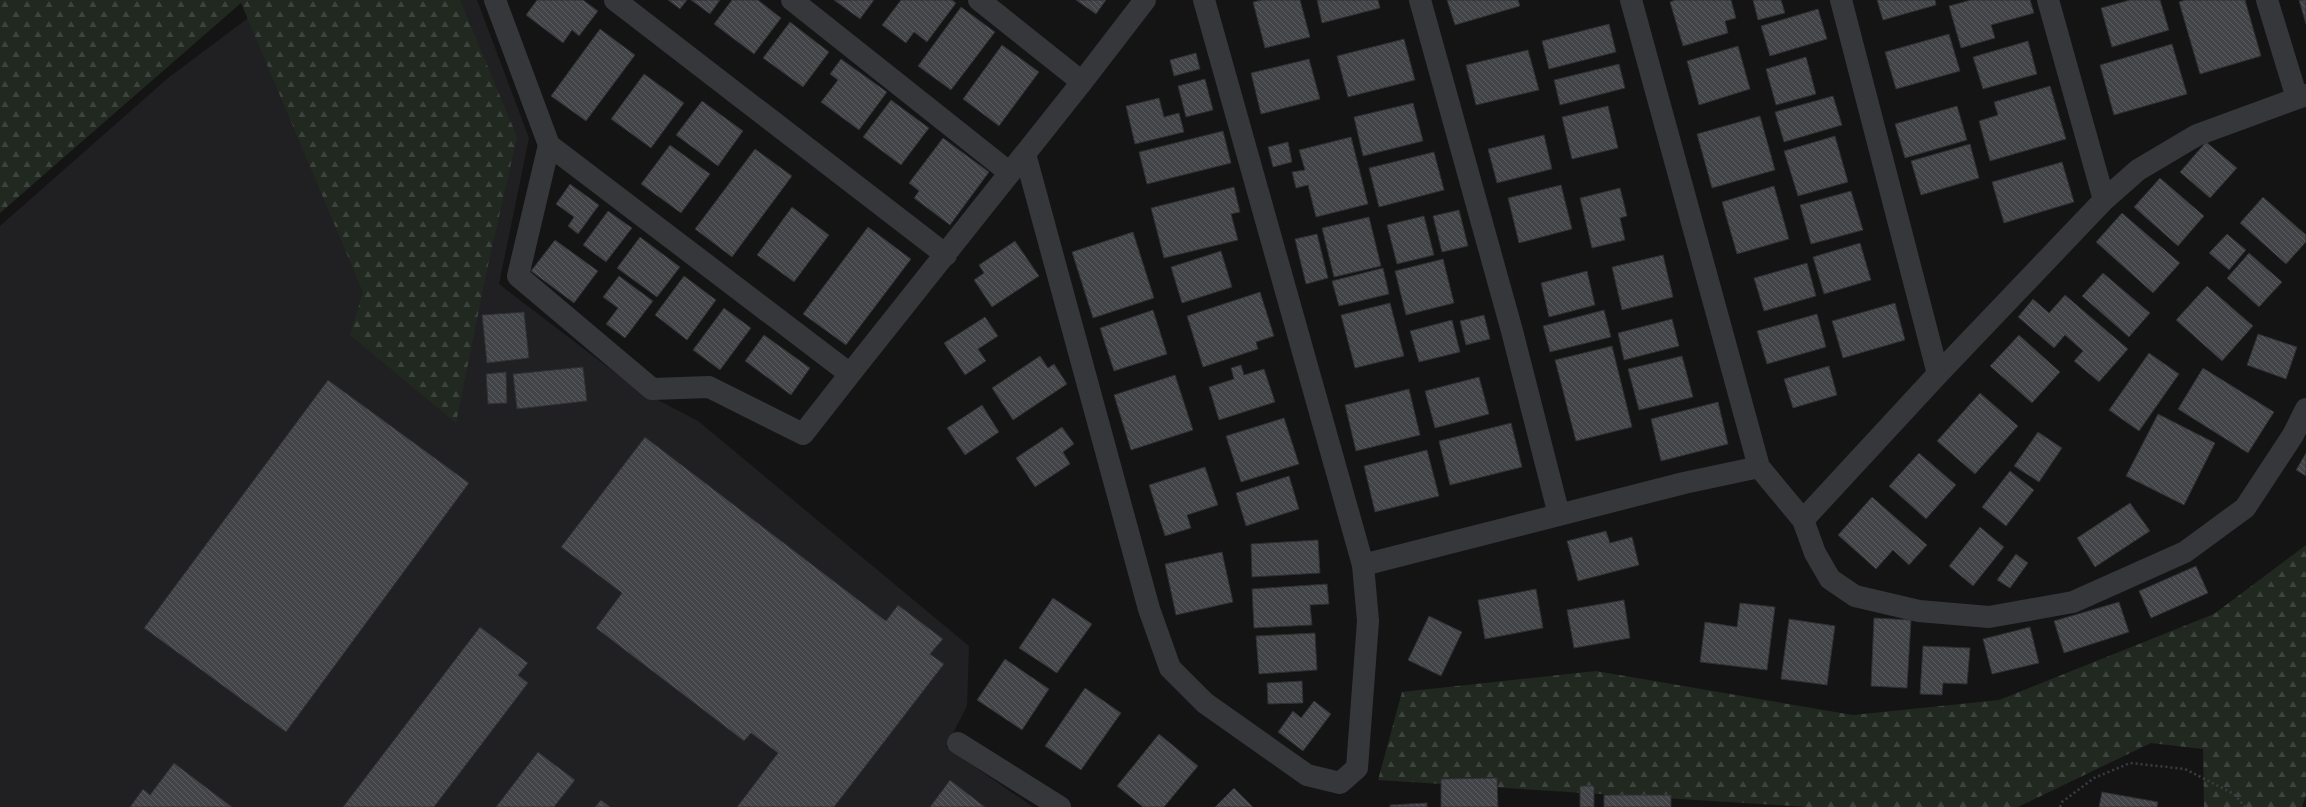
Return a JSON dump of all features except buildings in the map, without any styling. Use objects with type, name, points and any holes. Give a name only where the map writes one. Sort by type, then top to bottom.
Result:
[{"type":"street","points":[[495,0],[549,145],[850,374]]},
{"type":"street","points":[[615,0],[946,255]]},
{"type":"street","points":[[792,0],[1010,173]]},
{"type":"street","points":[[979,0],[1082,82]]},
{"type":"street","points":[[549,145],[518,276],[652,389],[709,387],[803,434],[946,255],[1145,0]]},
{"type":"street","points":[[1025,154],[1149,609],[1170,668],[1206,703],[1307,775],[1340,783],[1357,768],[1368,621],[1362,564],[1204,0]]},
{"type":"street","points":[[1420,0],[1512,331],[1558,515]]},
{"type":"street","points":[[1631,0],[1759,467],[1802,520],[1815,553],[1830,579],[1855,596],[1919,610],[1989,617],[2073,602],[2185,552],[2245,508],[2293,435],[2306,409]]},
{"type":"street","points":[[1841,0],[1938,374]]},
{"type":"street","points":[[2048,0],[2104,200]]},
{"type":"street","points":[[1802,520],[1938,374],[2104,200],[2138,170],[2197,135],[2301,97],[2267,0]]},
{"type":"street","points":[[1362,564],[1684,483],[1759,467]]},
{"type":"street","points":[[958,743],[1060,807]]},
{"type":"path","points":[[2060,807],[2062,802],[2094,778],[2130,763],[2185,769],[2234,794],[2245,807]]},
{"type":"shaded area","points":[[272,0],[477,0],[529,138],[499,284],[635,388],[698,421],[969,646],[967,706],[946,747],[1033,807],[0,807],[0,226],[168,78]]},
{"type":"green space","points":[[0,0],[460,0],[517,137],[488,265],[456,423],[350,335],[363,292],[241,3],[0,213]]},
{"type":"green space","points":[[2306,545],[2306,795],[2302,807],[2204,807],[2203,749],[2151,743],[2018,807],[1808,807],[1378,780],[1402,692],[1596,671],[1853,715],[1999,700],[2214,614]]}]
